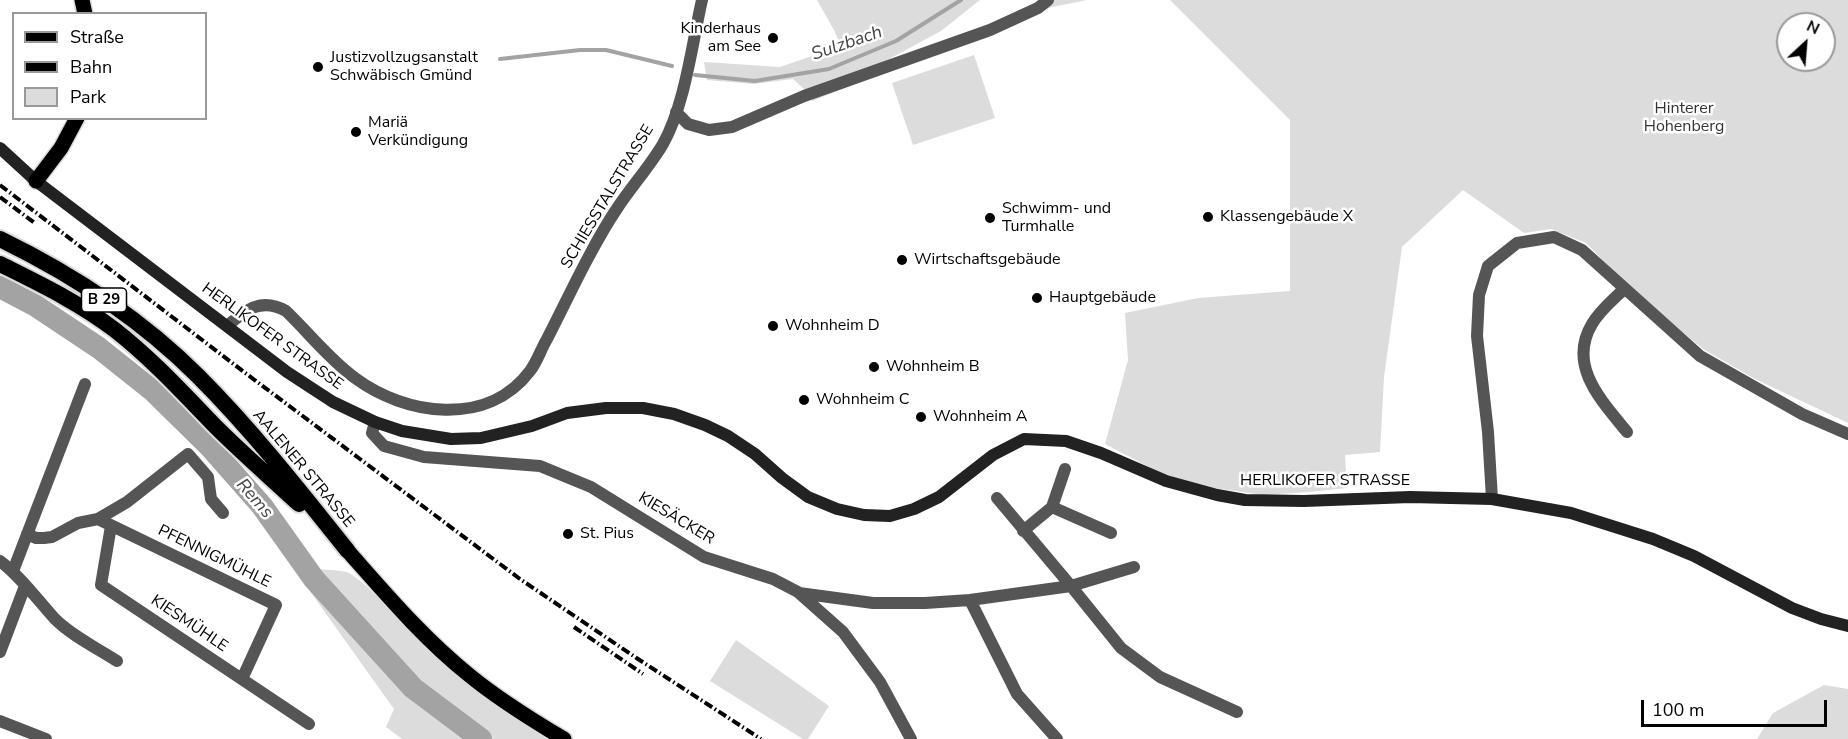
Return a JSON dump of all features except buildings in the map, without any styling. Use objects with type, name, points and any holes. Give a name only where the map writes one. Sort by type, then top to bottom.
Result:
[{"type":"highway","name":"AALENER STRASSE","points":[[0,239],[103,298],[146,330],[189,368],[277,463],[347,550]]},
{"type":"highway","name":"B 29","points":[[0,264],[43,285],[115,330],[154,364],[217,428],[347,550]]},
{"type":"main road","points":[[36,181],[61,148],[75,120]]},
{"type":"main road","name":"HERLIKOFER STRASSE","points":[[0,148],[36,181],[287,372],[324,396],[375,422],[402,431],[451,439],[481,438],[532,426],[567,413],[606,408],[643,408],[674,414],[728,436],[755,454],[808,497],[837,509],[864,515],[890,516],[914,509],[939,497],[993,455],[1024,440],[1066,441],[1101,453],[1166,481],[1245,500],[1304,501],[1410,497],[1492,499],[1571,513],[1653,539],[1694,555],[1792,608],[1848,626]]},
{"type":"main road","name":"AALENER STRASSE","points":[[347,550],[395,605],[453,662],[490,691],[564,739]]},
{"type":"street","points":[[702,0],[676,112],[688,123],[709,130],[732,127],[804,96],[990,30],[1038,8],[1048,0]]},
{"type":"street","name":"SCHIESSTALSTRASSE","points":[[227,326],[244,311],[266,304],[277,306],[286,311],[335,362],[356,378],[378,393],[414,406],[446,411],[479,406],[508,393],[530,370],[588,257],[616,210],[663,143],[676,112]]},
{"type":"street","points":[[1492,499],[1478,336],[1479,295],[1488,266],[1518,243],[1554,237],[1582,250],[1700,356],[1802,414],[1848,434]]},
{"type":"street","points":[[1624,289],[1592,323],[1584,339],[1583,358],[1588,378],[1600,399],[1627,432]]},
{"type":"street","points":[[13,571],[85,384]]},
{"type":"street","name":"KIESÄCKER","points":[[375,422],[372,433],[384,446],[424,458],[540,466],[591,486],[704,557],[773,579],[798,592],[843,632],[880,681],[911,739]]},
{"type":"street","points":[[27,534],[36,538],[52,537],[78,523],[98,519],[127,502],[188,454],[208,477],[211,499],[222,513]]},
{"type":"street","points":[[1023,531],[1052,507],[1065,469]]},
{"type":"street","points":[[997,498],[1121,648],[1160,678],[1237,712]]},
{"type":"street","points":[[1052,507],[1111,534]]},
{"type":"street","name":"PFENNIGMÜHLE","points":[[98,519],[276,605],[242,678]]},
{"type":"street","name":"KIESMÜHLE","points":[[111,526],[101,585],[309,724]]},
{"type":"street","points":[[0,561],[13,571],[67,630],[117,661]]},
{"type":"street","points":[[798,592],[873,603],[970,600],[1071,586],[1134,567]]},
{"type":"street","points":[[0,652],[25,586]]},
{"type":"street","points":[[970,600],[1017,694],[1057,739]]},
{"type":"street","points":[[0,721],[30,736],[46,739]]},
{"type":"green space","points":[[817,0],[980,0],[941,31],[876,66],[932,49],[1043,0],[1087,0],[1052,7],[812,101],[793,79],[753,84],[707,80],[704,62],[780,67],[841,46]]},
{"type":"green space","name":"Hinterer Hohenberg","points":[[1170,0],[1848,0],[1848,423],[1755,379],[1703,349],[1630,288],[1586,243],[1551,229],[1524,233],[1463,190],[1402,247],[1384,377],[1380,452],[1345,455],[1347,488],[1264,495],[1213,488],[1166,476],[1105,444],[1128,360],[1125,313],[1198,298],[1290,291],[1290,120]]},
{"type":"green space","points":[[974,55],[995,118],[913,145],[892,83]]},
{"type":"green space","points":[[294,569],[345,572],[357,578],[409,631],[459,676],[513,716],[552,739],[402,739],[386,727],[394,709]]},
{"type":"green space","points":[[736,640],[829,706],[808,739],[803,739],[710,681]]},
{"type":"green space","points":[[1824,685],[1848,689],[1848,739],[1757,739],[1773,713]]},
{"type":"waterway","name":"Sulzbach","points":[[695,75],[755,81],[829,69],[896,41],[961,0]]},
{"type":"waterway","name":"Sulzbach","points":[[500,59],[580,50],[606,50],[672,66]]},
{"type":"waterway","name":"Rems","points":[[0,287],[36,306],[99,348],[153,391],[210,447],[262,506],[314,579],[413,688],[481,739]]},
{"type":"railway","points":[[0,185],[520,579],[761,739]]},
{"type":"railway","points":[[0,197],[36,224]]},
{"type":"railway","points":[[574,627],[643,674]]},
{"type":"place","name":"Kinderhaus am See","points":[[773,38]]},
{"type":"place","name":"Justizvollzugsanstalt Schwäbisch Gmünd","points":[[318,67]]},
{"type":"place","name":"Mariä Verkündigung","points":[[356,132]]},
{"type":"place","name":"Klassengebäude X","points":[[1208,217]]},
{"type":"place","name":"Schwimm- und Turmhalle","points":[[990,218]]},
{"type":"place","name":"Wirtschaftsgebäude","points":[[902,260]]},
{"type":"place","name":"Hauptgebäude","points":[[1037,298]]},
{"type":"place","name":"Wohnheim D","points":[[773,326]]},
{"type":"place","name":"Wohnheim B","points":[[874,367]]},
{"type":"place","name":"Wohnheim C","points":[[804,400]]},
{"type":"place","name":"Wohnheim A","points":[[921,417]]},
{"type":"place","name":"St. Pius","points":[[568,534]]}]
